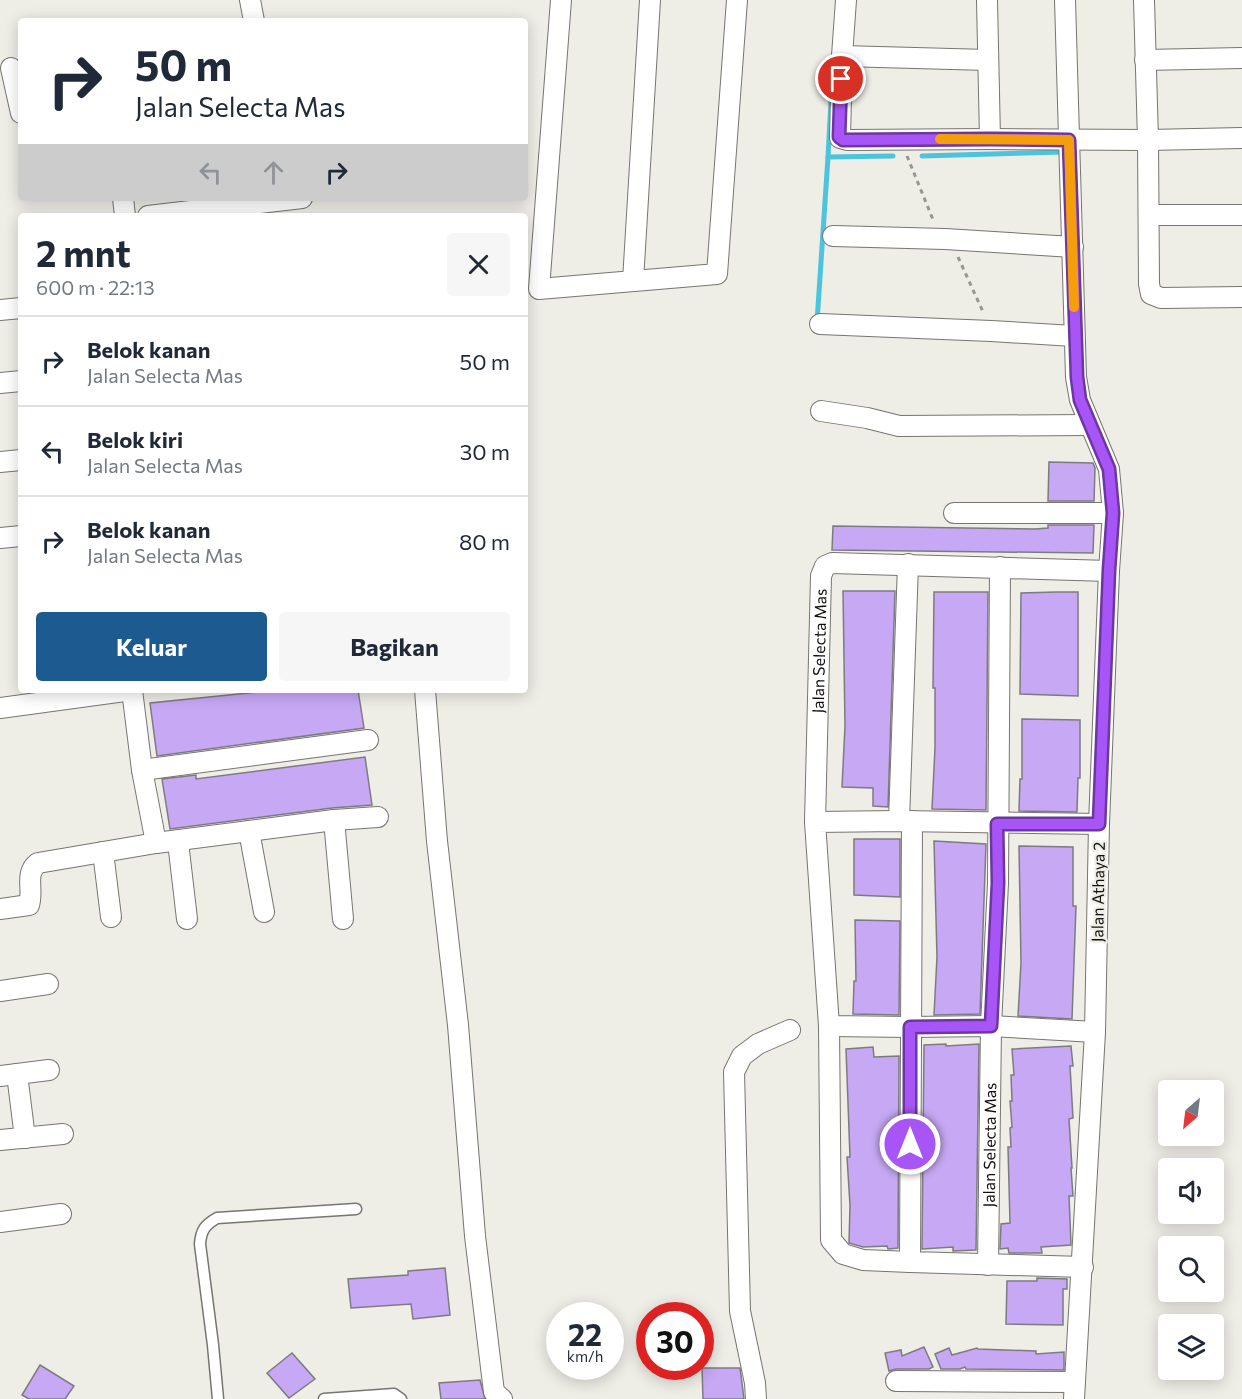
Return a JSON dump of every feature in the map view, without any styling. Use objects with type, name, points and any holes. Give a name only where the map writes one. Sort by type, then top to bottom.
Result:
[{"type":"street","points":[[250,0],[253,18]]},
{"type":"street","points":[[561,0],[539,289],[717,274],[737,0]]},
{"type":"street","points":[[633,281],[650,0]]},
{"type":"street","points":[[846,0],[839,124],[839,137],[843,140],[1242,138]]},
{"type":"street","points":[[987,0],[990,139]]},
{"type":"street","name":"Jalan Athaya 2","points":[[1065,0],[1074,336],[1080,400],[1109,469],[1113,513],[1099,824],[1095,1032],[1075,1390]]},
{"type":"street","points":[[1144,0],[1151,294],[1161,298],[1242,297]]},
{"type":"street","points":[[842,56],[988,60]]},
{"type":"street","points":[[1145,60],[1242,58]]},
{"type":"street","points":[[11,68],[18,100]]},
{"type":"street","points":[[174,213],[276,201]]},
{"type":"street","points":[[1149,215],[1242,215]]},
{"type":"street","points":[[833,236],[945,239],[1073,247]]},
{"type":"street","points":[[0,310],[18,308]]},
{"type":"street","points":[[820,324],[1074,336]]},
{"type":"street","points":[[0,383],[18,381]]},
{"type":"street","points":[[821,411],[867,418],[899,426],[1089,424]]},
{"type":"street","points":[[0,462],[18,460]]},
{"type":"street","points":[[954,513],[1113,513]]},
{"type":"street","points":[[0,538],[18,536]]},
{"type":"street","name":"Jalan Selecta Mas","points":[[910,1262],[863,1260],[843,1254],[831,1239],[829,1026],[815,822],[822,570],[832,563],[1109,570]]},
{"type":"street","points":[[908,564],[906,821],[910,1027],[910,1262],[1083,1267]]},
{"type":"street","name":"Jalan Selecta Mas","points":[[988,1265],[991,1026],[998,883],[1000,567]]},
{"type":"street","points":[[0,708],[110,693]]},
{"type":"street","points":[[132,693],[142,770],[156,843]]},
{"type":"street","points":[[425,693],[437,841],[458,1025],[476,1236],[494,1392],[502,1399]]},
{"type":"street","points":[[142,770],[368,740]]},
{"type":"street","points":[[0,909],[30,904],[32,898],[30,873],[32,867],[38,863],[156,843],[178,842],[334,820],[378,817]]},
{"type":"street","points":[[334,820],[343,919]]},
{"type":"street","points":[[815,822],[1099,824]]},
{"type":"street","points":[[249,831],[264,912]]},
{"type":"street","points":[[178,842],[187,919]]},
{"type":"street","points":[[103,852],[111,917]]},
{"type":"street","points":[[0,991],[48,984]]},
{"type":"street","points":[[829,1026],[991,1026],[1095,1032]]},
{"type":"street","points":[[756,1399],[755,1383],[740,1311],[734,1072],[742,1056],[758,1044],[790,1030]]},
{"type":"street","points":[[25,1138],[8,1075],[49,1070]]},
{"type":"street","points":[[0,1140],[63,1134]]},
{"type":"street","points":[[0,1222],[61,1214]]},
{"type":"street","points":[[896,1381],[1075,1390]]},
{"type":"lane","points":[[218,1399],[200,1244],[201,1232],[207,1224],[217,1218],[357,1209]]},
{"type":"lane","points":[[324,1399],[394,1394],[401,1399]]},
{"type":"building","points":[[1049,462],[1093,463],[1095,468],[1094,501],[1048,501]]},
{"type":"building","points":[[1048,525],[1094,525],[1093,553],[832,550],[833,526],[1035,529],[1048,528]]},
{"type":"building","points":[[843,591],[895,591],[888,807],[873,806],[873,788],[842,787],[845,726]]},
{"type":"building","points":[[934,592],[988,592],[986,810],[932,809],[935,748]]},
{"type":"building","points":[[1078,592],[1078,696],[1020,694],[1021,593]]},
{"type":"building","points":[[249,693],[358,693],[364,728],[157,756],[150,703]]},
{"type":"building","points":[[1022,719],[1080,720],[1080,778],[1078,778],[1077,812],[1019,811],[1020,779],[1022,779]]},
{"type":"building","points":[[365,757],[372,805],[170,829],[162,779],[196,775],[196,779]]},
{"type":"building","points":[[854,839],[900,839],[900,897],[854,895]]},
{"type":"building","points":[[934,841],[986,844],[980,1014],[934,1015],[937,957]]},
{"type":"building","points":[[1019,846],[1073,847],[1073,906],[1076,906],[1072,1019],[1018,1016],[1021,963]]},
{"type":"building","points":[[855,920],[900,921],[899,1015],[853,1014],[854,981],[856,981]]},
{"type":"building","points":[[946,1044],[946,1046],[979,1044],[976,1250],[953,1251],[953,1247],[922,1249],[924,1045]]},
{"type":"building","points":[[1071,1046],[1073,1118],[1069,1119],[1073,1196],[1069,1196],[1071,1245],[1041,1247],[1042,1253],[1009,1253],[1008,1248],[1000,1249],[1001,1224],[1010,1223],[1008,1147],[1011,1147],[1010,1128],[1012,1127],[1011,1075],[1014,1075],[1012,1049]]},
{"type":"building","points":[[873,1047],[874,1057],[899,1056],[898,1248],[888,1249],[887,1246],[863,1247],[849,1243],[850,1205],[847,1157],[850,1157],[846,1049]]},
{"type":"building","points":[[445,1268],[450,1315],[413,1319],[411,1304],[351,1308],[348,1279],[408,1275],[408,1271]]},
{"type":"building","points":[[1037,1278],[1067,1279],[1067,1289],[1063,1289],[1063,1325],[1006,1324],[1007,1281],[1037,1281]]},
{"type":"building","points":[[924,1347],[933,1367],[889,1371],[885,1353],[901,1350],[902,1356]]},
{"type":"building","points":[[949,1348],[952,1355],[977,1348],[1036,1351],[1036,1354],[1064,1352],[1064,1370],[966,1369],[965,1367],[941,1369],[935,1354]]},
{"type":"building","points":[[292,1353],[315,1379],[289,1398],[267,1373]]},
{"type":"building","points":[[40,1365],[74,1386],[65,1399],[29,1399],[22,1395]]},
{"type":"building","points":[[714,1368],[740,1368],[744,1399],[703,1399],[702,1380],[714,1380]]},
{"type":"building","points":[[480,1380],[485,1399],[441,1399],[439,1383]]},
{"type":"waterway","points":[[831,101],[828,157],[893,156]]},
{"type":"waterway","points":[[922,156],[1064,152]]},
{"type":"waterway","points":[[817,322],[828,157]]},
{"type":"slow traffic","points":[[940,139],[1069,140],[1074,307]]},
{"type":"route","points":[[841,79],[839,137],[843,140],[1069,140],[1077,377],[1080,400],[1109,469],[1113,513],[1099,824],[997,824],[998,883],[991,1026],[910,1027],[910,1144]]}]
